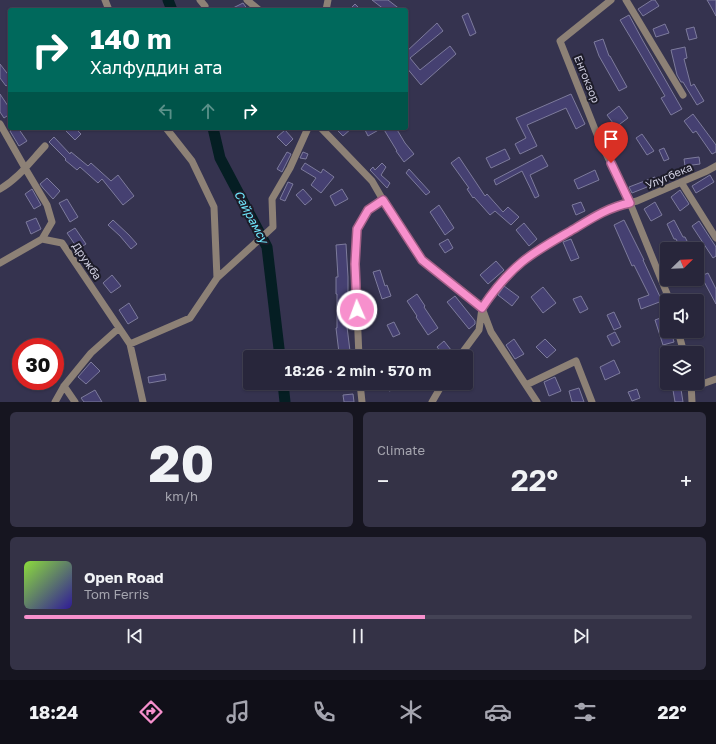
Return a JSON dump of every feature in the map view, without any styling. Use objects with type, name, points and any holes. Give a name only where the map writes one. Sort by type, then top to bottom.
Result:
[{"type":"street","points":[[200,0],[205,6]]},
{"type":"street","points":[[247,0],[257,8]]},
{"type":"street","name":"Енгокзор","points":[[611,0],[560,42],[598,137],[630,203],[667,294]]},
{"type":"street","points":[[626,0],[683,95]]},
{"type":"street","points":[[0,124],[47,205],[52,222],[42,239],[0,263]]},
{"type":"street","points":[[168,130],[192,161],[214,207],[217,278]]},
{"type":"street","points":[[130,344],[190,318],[217,278],[273,227],[272,199],[290,168],[306,130]]},
{"type":"street","points":[[323,130],[372,181],[422,260],[482,308],[491,332],[537,402]]},
{"type":"street","points":[[0,189],[6,186],[25,168],[45,146]]},
{"type":"street","name":"Улугбека","points":[[464,350],[479,330],[482,308],[497,286],[531,255],[609,209],[637,201],[716,166]]},
{"type":"street","points":[[681,182],[716,238]]},
{"type":"street","points":[[358,350],[355,264],[357,229],[368,210],[383,200]]},
{"type":"street","name":"Дружба","points":[[42,239],[62,243],[130,344],[143,402]]},
{"type":"street","points":[[75,402],[64,386],[91,353],[120,328]]},
{"type":"street","points":[[526,385],[576,361],[592,402]]},
{"type":"street","points":[[704,383],[715,382]]},
{"type":"street","points":[[55,402],[62,390]]},
{"type":"street","points":[[361,390],[362,402]]},
{"type":"street","points":[[432,402],[439,390]]},
{"type":"street","points":[[691,390],[692,402]]},
{"type":"building","points":[[372,0],[388,0],[398,8],[382,8]]},
{"type":"building","points":[[652,0],[655,0],[659,6],[643,16],[638,9]]},
{"type":"building","points":[[707,0],[716,0],[716,16],[710,5]]},
{"type":"building","points":[[243,3],[247,8],[233,8]]},
{"type":"building","points":[[355,4],[359,8],[351,8]]},
{"type":"building","points":[[468,13],[476,33],[470,36],[462,16]]},
{"type":"building","points":[[629,15],[682,109],[671,115],[661,98],[665,96],[620,20]]},
{"type":"building","points":[[437,23],[443,31],[410,58],[420,70],[450,46],[456,54],[421,85],[408,69],[408,50]]},
{"type":"building","points":[[665,24],[669,33],[656,37],[653,29]]},
{"type":"building","points":[[694,27],[697,38],[689,40],[686,29]]},
{"type":"building","points":[[603,39],[609,56],[627,87],[619,91],[599,56],[594,42]]},
{"type":"building","points":[[685,47],[687,58],[684,59],[691,86],[694,84],[704,101],[697,105],[677,75],[671,50]]},
{"type":"building","points":[[0,64],[8,74],[8,84],[6,86],[0,78]]},
{"type":"building","points":[[0,94],[8,106],[8,115],[4,118],[0,112]]},
{"type":"building","points":[[571,94],[585,124],[576,129],[566,108],[527,125],[537,146],[520,154],[515,144],[526,138],[516,118]]},
{"type":"building","points":[[619,106],[628,118],[616,127],[607,115]]},
{"type":"building","points":[[693,114],[716,145],[716,152],[712,154],[696,131],[693,133],[684,121]]},
{"type":"building","points":[[19,130],[27,141],[19,146],[10,131]]},
{"type":"building","points":[[65,130],[77,130],[81,134],[75,140]]},
{"type":"building","points":[[285,130],[293,139],[286,146],[277,137]]},
{"type":"building","points":[[337,130],[350,130],[343,136]]},
{"type":"building","points":[[365,130],[378,130],[368,136]]},
{"type":"building","points":[[384,130],[397,130],[414,154],[404,162]]},
{"type":"building","points":[[642,134],[654,151],[647,155],[636,138]]},
{"type":"building","points":[[54,137],[70,154],[71,152],[88,166],[91,163],[111,181],[118,175],[134,196],[123,205],[102,179],[98,183],[80,167],[77,170],[65,160],[66,159],[49,142]]},
{"type":"building","points":[[664,148],[669,159],[664,161],[659,150]]},
{"type":"building","points":[[505,149],[510,159],[491,168],[486,158]]},
{"type":"building","points":[[287,152],[291,154],[282,172],[277,169]]},
{"type":"building","points":[[303,152],[308,154],[306,159],[300,158]]},
{"type":"building","points":[[542,155],[548,166],[530,175],[539,196],[535,198],[522,171],[496,185],[494,180]]},
{"type":"building","points":[[459,157],[485,196],[487,194],[503,212],[508,207],[519,217],[511,225],[495,211],[490,215],[474,197],[473,198],[467,189],[469,188],[451,163]]},
{"type":"building","points":[[699,157],[700,164],[685,166],[684,159]]},
{"type":"building","points":[[305,163],[321,173],[323,169],[334,177],[321,193],[311,185],[316,178],[301,169]]},
{"type":"building","points":[[382,163],[386,167],[381,175],[390,183],[387,188],[370,170],[373,167],[375,170]]},
{"type":"building","points":[[409,169],[430,192],[426,195],[406,173]]},
{"type":"building","points":[[595,170],[599,180],[578,189],[574,180]]},
{"type":"building","points":[[710,175],[714,182],[696,193],[692,186]]},
{"type":"building","points":[[655,177],[657,183],[632,193],[629,187]]},
{"type":"building","points":[[47,178],[60,191],[53,199],[40,184]]},
{"type":"building","points":[[288,182],[293,184],[285,201],[280,199]]},
{"type":"building","points":[[32,189],[41,205],[34,209],[25,194]]},
{"type":"building","points":[[303,189],[312,199],[305,205],[296,195]]},
{"type":"building","points":[[342,189],[348,199],[335,206],[330,196]]},
{"type":"building","points":[[680,190],[689,204],[680,211],[671,197]]},
{"type":"building","points":[[67,199],[78,217],[70,222],[59,203]]},
{"type":"building","points":[[581,202],[585,211],[576,215],[572,205]]},
{"type":"building","points":[[655,202],[662,215],[651,221],[644,209]]},
{"type":"building","points":[[439,205],[454,228],[445,235],[430,212]]},
{"type":"building","points":[[36,218],[41,229],[31,234],[26,222]]},
{"type":"building","points":[[113,220],[137,244],[131,249],[108,225]]},
{"type":"building","points":[[624,220],[644,260],[660,297],[660,302],[641,309],[638,299],[649,295],[634,265],[632,266],[614,225]]},
{"type":"building","points":[[674,220],[683,237],[685,237],[688,242],[678,242],[676,239],[674,239],[667,224]]},
{"type":"building","points":[[699,221],[716,247],[716,256],[713,258],[704,242],[692,226]]},
{"type":"building","points":[[524,223],[537,239],[529,246],[516,230]]},
{"type":"building","points":[[75,228],[86,244],[78,249],[67,233]]},
{"type":"building","points":[[448,239],[453,248],[445,253],[439,244]]},
{"type":"building","points":[[571,239],[579,258],[571,261],[563,242]]},
{"type":"building","points":[[346,244],[348,319],[346,319],[350,350],[339,350],[336,328],[336,277],[338,277],[336,245]]},
{"type":"building","points":[[496,261],[504,270],[488,284],[480,275]]},
{"type":"building","points":[[380,270],[385,286],[387,285],[391,296],[382,299],[373,272]]},
{"type":"building","points":[[708,273],[716,289],[716,304],[704,282],[704,275]]},
{"type":"building","points":[[112,275],[121,286],[111,293],[103,283]]},
{"type":"building","points":[[504,286],[519,297],[512,306],[498,295]]},
{"type":"building","points":[[543,287],[556,303],[543,313],[531,297]]},
{"type":"building","points":[[417,294],[438,328],[428,335],[407,301]]},
{"type":"building","points":[[455,296],[475,321],[475,324],[469,329],[447,302]]},
{"type":"building","points":[[581,296],[588,309],[580,313],[573,299]]},
{"type":"building","points":[[129,303],[138,318],[128,324],[119,310]]},
{"type":"building","points":[[614,312],[621,327],[614,330],[607,315]]},
{"type":"building","points":[[660,318],[660,336],[655,320]]},
{"type":"building","points":[[394,322],[400,334],[393,337],[387,325]]},
{"type":"building","points":[[615,332],[620,342],[612,346],[607,336]]},
{"type":"building","points":[[661,338],[673,338],[674,342],[663,345]]},
{"type":"building","points":[[514,339],[524,354],[515,359],[506,345]]},
{"type":"building","points":[[545,339],[556,350],[547,358],[536,347]]},
{"type":"building","points":[[444,341],[451,350],[439,350],[437,347]]},
{"type":"building","points":[[614,360],[620,373],[605,380],[600,367]]},
{"type":"building","points":[[91,362],[100,371],[86,384],[78,377]]},
{"type":"building","points":[[165,374],[166,380],[149,383],[148,377]]},
{"type":"building","points":[[555,377],[561,391],[549,396],[544,382]]},
{"type":"building","points":[[579,388],[584,402],[572,402],[569,391]]},
{"type":"building","points":[[637,389],[640,398],[632,401],[628,392]]},
{"type":"building","points":[[95,390],[102,402],[84,402],[81,398]]},
{"type":"building","points":[[673,390],[681,390],[683,402],[675,402]]},
{"type":"building","points":[[353,394],[354,402],[344,402],[343,395]]},
{"type":"waterway","name":"Сайрамсу","points":[[168,0],[171,8]]},
{"type":"waterway","name":"Сайрамсу","points":[[213,130],[220,158],[267,247],[279,350]]},
{"type":"waterway","name":"Сайрамсу","points":[[284,390],[285,402]]},
{"type":"route","points":[[357,310],[355,264],[357,229],[368,210],[383,200],[422,260],[482,308],[497,286],[531,255],[609,209],[630,203],[611,163]]}]
